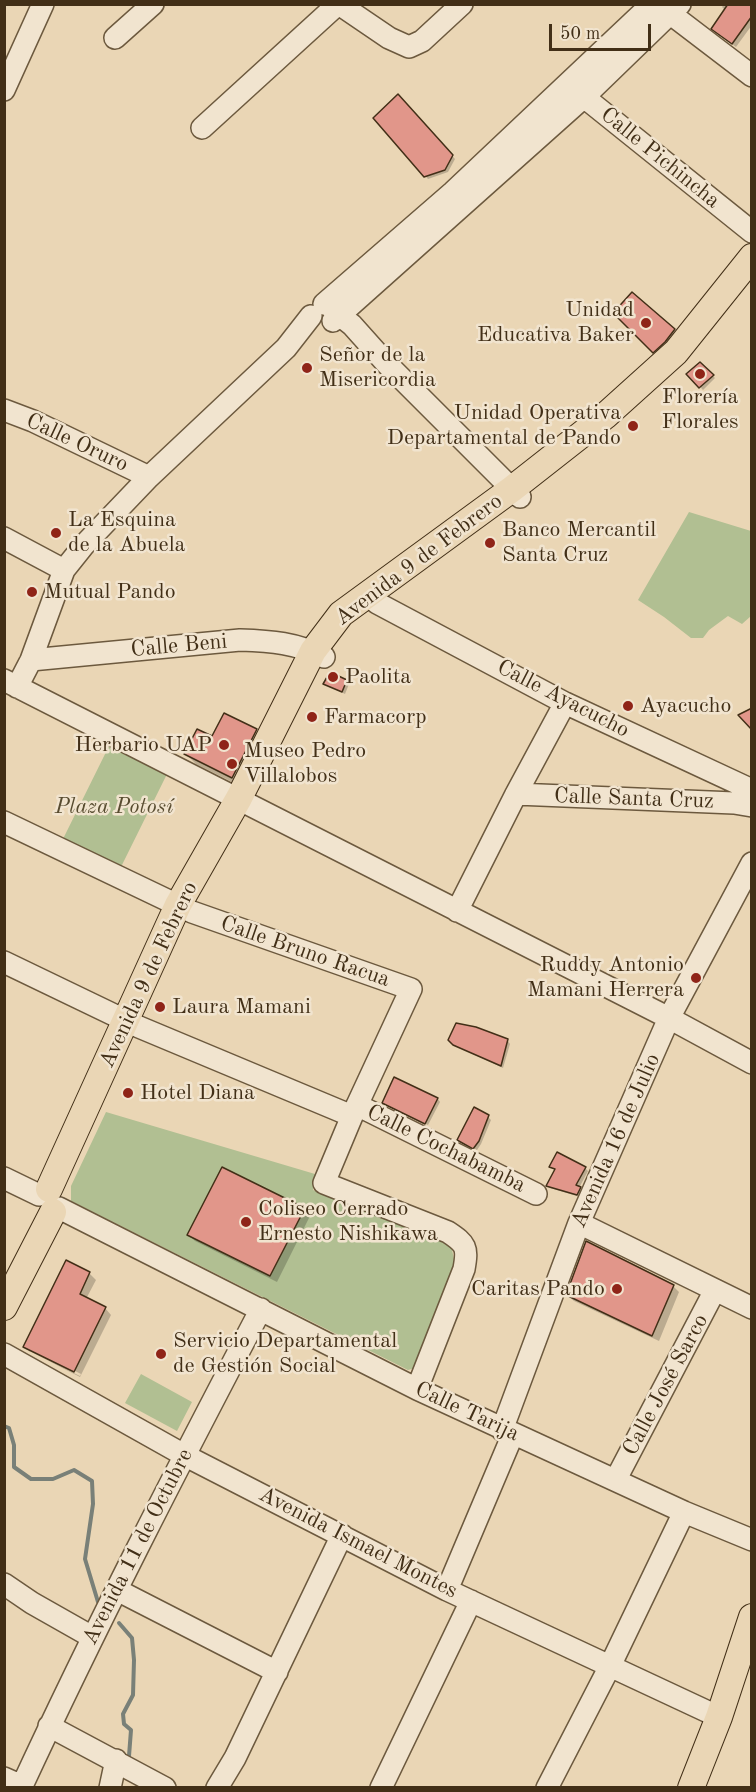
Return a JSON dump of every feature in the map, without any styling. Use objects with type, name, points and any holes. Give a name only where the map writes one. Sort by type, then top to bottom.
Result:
[{"type":"main road","name":"Avenida 9 de Febrero","points":[[319,654],[348,626],[515,493],[676,352],[752,257]]},
{"type":"main road","name":"Avenida 9 de Febrero","points":[[4,1307],[50,1201],[185,909],[245,801],[341,614],[616,424],[687,362],[752,285]]},
{"type":"main road","name":"Avenida 9 de Febrero","points":[[4,1276],[50,1201]]},
{"type":"main road","points":[[691,1788],[719,1717],[752,1617]]},
{"type":"main road","points":[[709,1788],[752,1674]]},
{"type":"street","points":[[4,90],[43,4]]},
{"type":"street","points":[[115,38],[153,4]]},
{"type":"street","points":[[202,128],[339,4],[389,38],[409,47],[422,41],[462,4]]},
{"type":"street","points":[[752,76],[665,7],[333,317],[286,348],[149,477],[84,545],[64,570],[31,660],[11,683],[669,1018],[752,1063]]},
{"type":"street","points":[[333,317],[453,192],[576,91]]},
{"type":"street","name":"Calle Pichincha","points":[[576,91],[752,232]]},
{"type":"street","points":[[333,317],[386,363],[515,493]]},
{"type":"street","name":"Calle Oruro","points":[[4,410],[33,421],[149,477]]},
{"type":"street","points":[[4,538],[64,570]]},
{"type":"street","name":"Calle Ayacucho","points":[[377,603],[565,703],[752,790]]},
{"type":"street","name":"Calle Beni","points":[[31,660],[240,640],[294,644],[319,654]]},
{"type":"street","points":[[457,911],[565,703]]},
{"type":"street","name":"Calle Santa Cruz","points":[[516,794],[734,803],[752,806]]},
{"type":"street","name":"Calle Bruno Racua","points":[[4,822],[185,909],[411,989],[354,1111]]},
{"type":"street","name":"Avenida 16 de Julio","points":[[447,1590],[508,1432],[579,1223],[669,1018],[752,863]]},
{"type":"street","name":"Calle Cochabamba","points":[[4,962],[133,1024],[354,1111],[536,1194]]},
{"type":"street","points":[[354,1111],[324,1183],[448,1232],[462,1241],[467,1254],[464,1269],[417,1389]]},
{"type":"street","name":"Calle Tarija","points":[[4,1178],[417,1389],[684,1512],[752,1540]]},
{"type":"street","points":[[579,1223],[752,1308]]},
{"type":"street","name":"Calle José Sarco","points":[[616,1479],[715,1290]]},
{"type":"street","name":"Avenida 11 de Octubre","points":[[16,1784],[49,1726],[184,1455],[261,1310]]},
{"type":"street","name":"Avenida Ismael Montes","points":[[4,1354],[184,1455],[447,1590],[719,1717]]},
{"type":"street","points":[[547,1788],[610,1666],[684,1512]]},
{"type":"street","points":[[217,1788],[235,1758],[342,1535]]},
{"type":"street","points":[[4,1584],[92,1637]]},
{"type":"street","points":[[117,1590],[277,1672]]},
{"type":"street","points":[[381,1788],[471,1601]]},
{"type":"street","points":[[49,1726],[165,1788]]},
{"type":"street","points":[[110,1788],[116,1761]]},
{"type":"green space","points":[[689,512],[751,531],[751,616],[742,624],[728,616],[709,630],[703,638],[691,638],[638,600]]},
{"type":"green space","name":"Plaza Potosí","points":[[110,744],[168,772],[119,871],[61,843]]},
{"type":"green space","points":[[106,1112],[315,1174],[313,1190],[451,1245],[455,1264],[415,1368],[408,1370],[71,1201],[71,1186]]},
{"type":"green space","points":[[141,1374],[192,1402],[177,1431],[125,1403]]},
{"type":"building","points":[[728,4],[752,4],[752,16],[732,44],[711,29]]},
{"type":"building","points":[[398,94],[453,155],[445,170],[424,177],[373,118]]},
{"type":"building","name":"Unidad Educativa Baker","points":[[632,292],[675,329],[653,353],[613,313]]},
{"type":"building","name":"Florería Florales","points":[[700,362],[714,375],[699,388],[686,374]]},
{"type":"building","points":[[330,672],[347,680],[342,692],[323,684]]},
{"type":"building","points":[[752,708],[752,730],[738,715]]},
{"type":"building","name":"Herbario UAP","points":[[224,713],[257,729],[232,778],[184,754],[197,729],[212,736]]},
{"type":"building","points":[[456,1023],[476,1027],[508,1039],[501,1066],[453,1045],[448,1040]]},
{"type":"building","points":[[394,1077],[438,1098],[425,1124],[382,1103]]},
{"type":"building","points":[[474,1107],[489,1115],[479,1141],[473,1149],[457,1140]]},
{"type":"building","points":[[557,1152],[586,1167],[576,1185],[581,1187],[577,1195],[546,1186],[555,1169],[549,1167]]},
{"type":"building","name":"Coliseo Cerrado Ernesto Nishikawa","points":[[222,1167],[305,1208],[270,1276],[187,1235]]},
{"type":"building","name":"Caritas Pando","points":[[586,1241],[674,1285],[652,1336],[566,1295]]},
{"type":"building","points":[[66,1260],[90,1272],[80,1294],[106,1307],[74,1372],[23,1347]]},
{"type":"waterway","points":[[4,1426],[9,1428],[14,1445],[14,1467],[31,1479],[53,1479],[74,1470],[92,1481],[93,1504],[85,1559],[98,1602]]},
{"type":"waterway","points":[[119,1623],[132,1638],[134,1660],[133,1695],[123,1714],[124,1724],[131,1730],[129,1756]]},
{"type":"place","name":"Unidad Educativa Baker","points":[[646,323]]},
{"type":"place","name":"Señor de la Misericordia","points":[[307,368]]},
{"type":"place","name":"Florería Florales","points":[[700,374]]},
{"type":"place","name":"Unidad Operativa Departamental de Pando","points":[[633,426]]},
{"type":"place","name":"La Esquina de la Abuela","points":[[56,533]]},
{"type":"place","name":"Banco Mercantil Santa Cruz","points":[[490,543]]},
{"type":"place","name":"Mutual Pando","points":[[32,592]]},
{"type":"place","name":"Paolita","points":[[333,677]]},
{"type":"place","name":"Ayacucho","points":[[628,706]]},
{"type":"place","name":"Farmacorp","points":[[312,717]]},
{"type":"place","name":"Herbario UAP","points":[[224,745]]},
{"type":"place","name":"Museo Pedro Villalobos","points":[[232,764]]},
{"type":"place","name":"Ruddy Antonio Mamani Herrera","points":[[696,978]]},
{"type":"place","name":"Laura Mamani","points":[[160,1007]]},
{"type":"place","name":"Hotel Diana","points":[[128,1093]]},
{"type":"place","name":"Coliseo Cerrado Ernesto Nishikawa","points":[[246,1222]]},
{"type":"place","name":"Caritas Pando","points":[[617,1289]]},
{"type":"place","name":"Servicio Departamental de Gestión Social","points":[[161,1354]]}]
